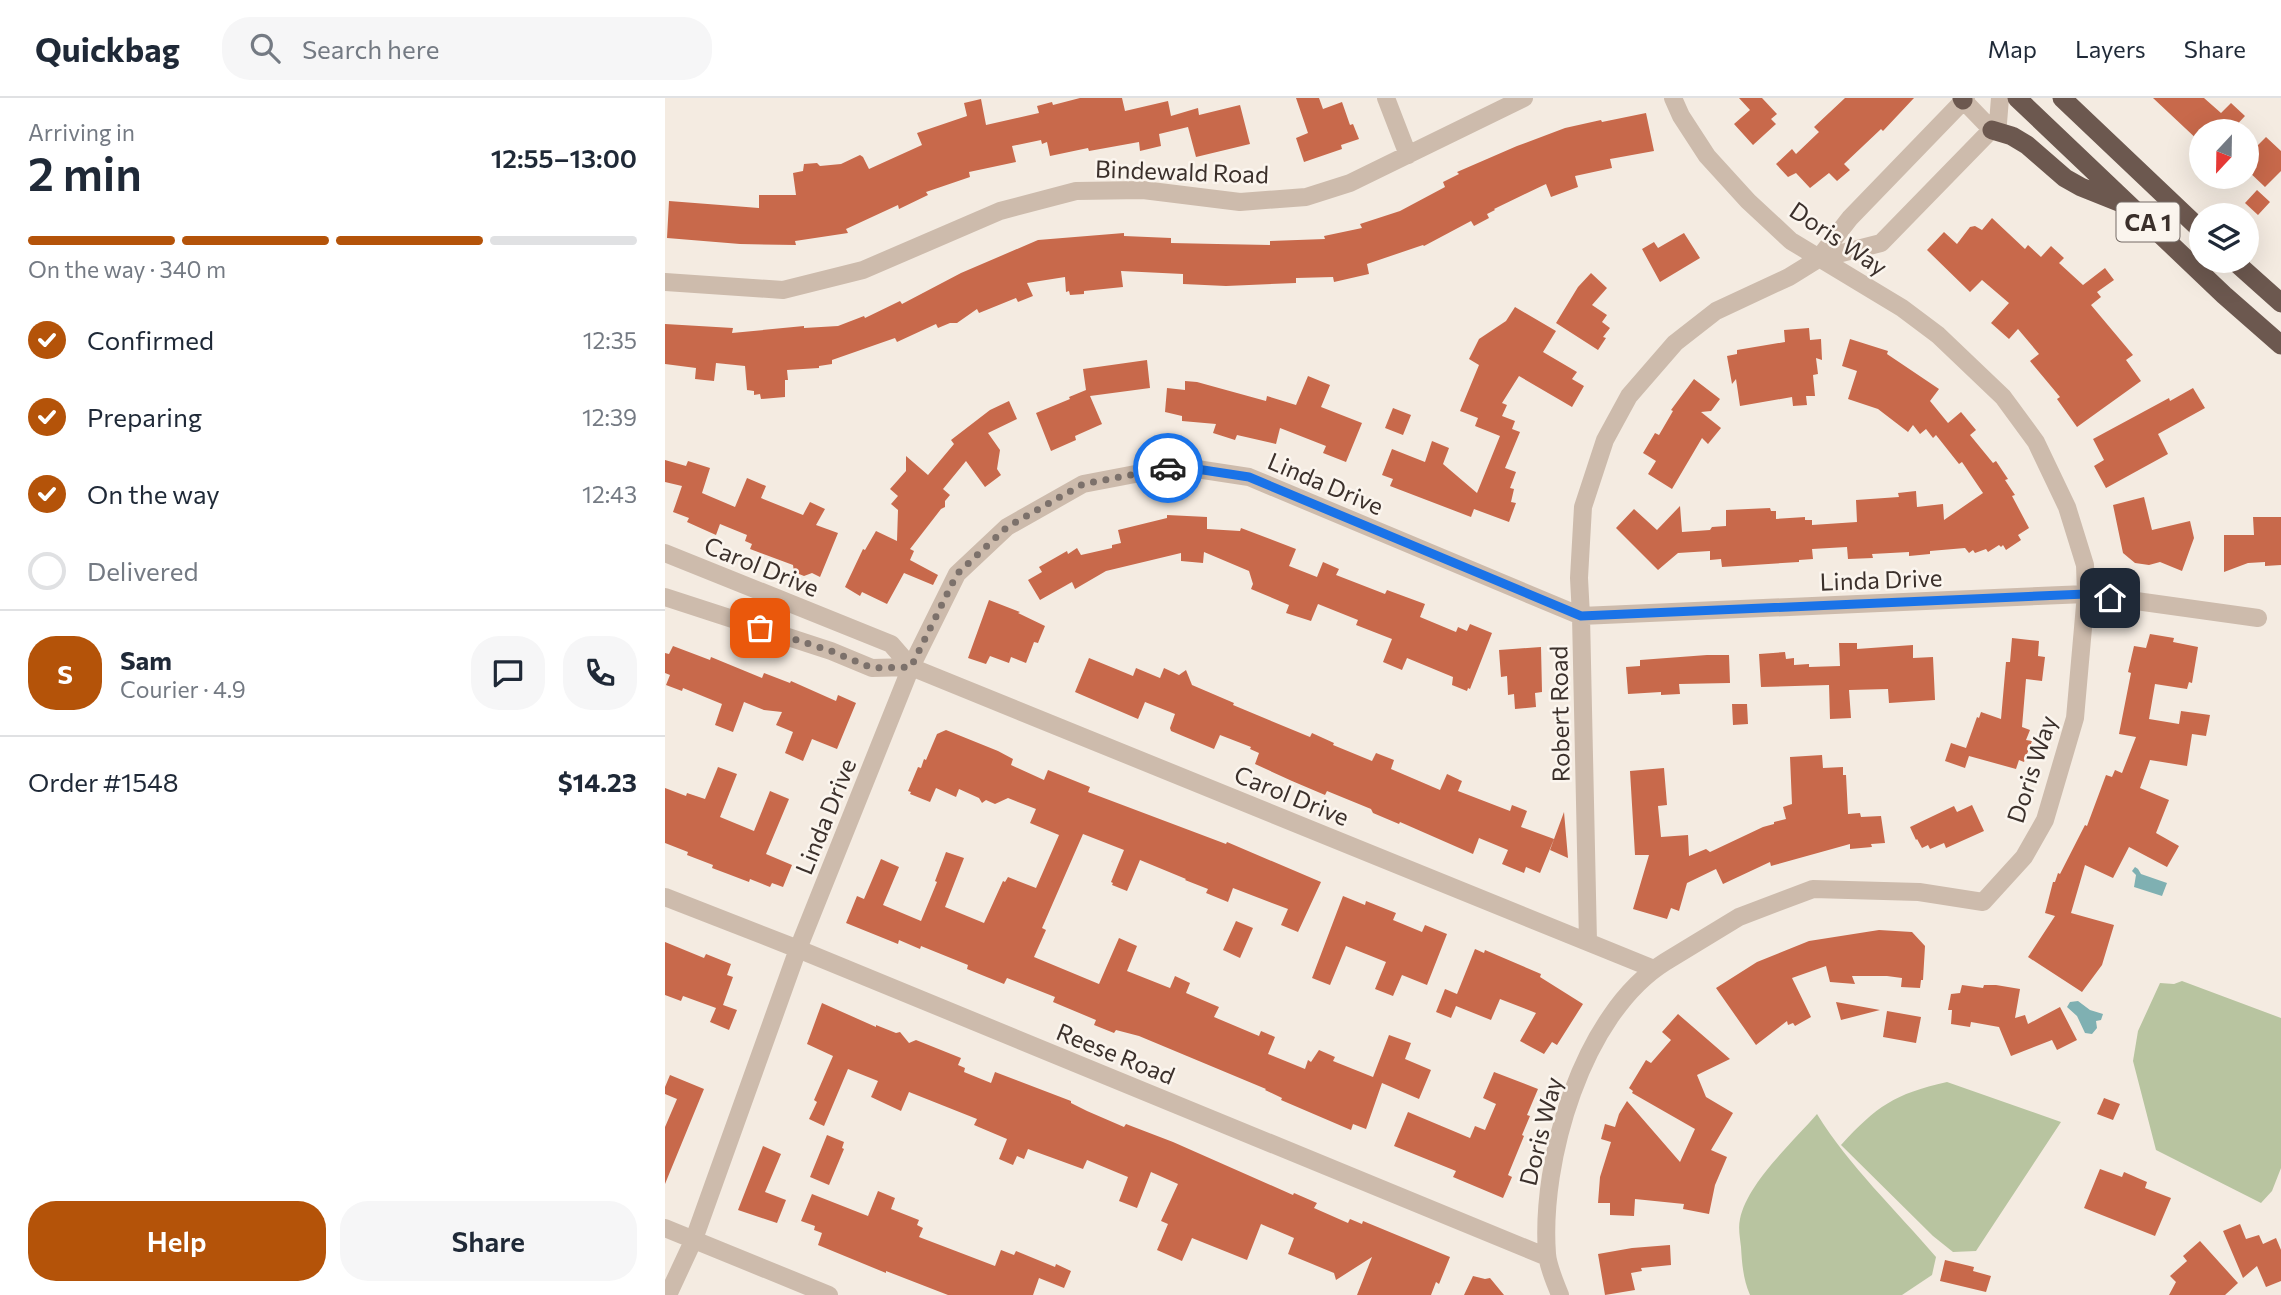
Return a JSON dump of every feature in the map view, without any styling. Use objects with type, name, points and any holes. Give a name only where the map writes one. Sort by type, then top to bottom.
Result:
[{"type":"highway","name":"CA 1","points":[[2017,98],[2224,295],[2281,345]]},
{"type":"highway","name":"CA 1","points":[[2062,98],[2189,219]]},
{"type":"highway","points":[[1992,130],[2012,136],[2027,145],[2065,178],[2081,187],[2133,208]]},
{"type":"highway","points":[[2247,273],[2281,303]]},
{"type":"street","points":[[1386,98],[1408,155]]},
{"type":"street","name":"Bindewald Road","points":[[665,282],[783,290],[863,270],[1000,211],[1076,191],[1143,190],[1240,202],[1306,197],[1350,183],[1524,98]]},
{"type":"street","name":"Doris Way","points":[[1560,1295],[1547,1256],[1548,1186],[1571,1091],[1613,1010],[1654,969],[1739,918],[1813,889],[1919,892],[1983,902],[2024,857],[2045,820],[2075,718],[2086,594],[2085,565],[2067,507],[2036,442],[2003,397],[1938,334],[1902,308],[1791,241],[1748,201],[1707,156],[1681,116],[1673,98]]},
{"type":"street","points":[[1963,99],[1992,130],[1998,123],[2000,98]]},
{"type":"street","name":"Robert Road","points":[[1818,259],[1850,218],[1963,99]]},
{"type":"street","name":"Robert Road","points":[[1588,942],[1579,578],[1583,507],[1605,440],[1629,396],[1675,342],[1716,311],[1789,277],[1818,259],[1881,243],[1992,130]]},
{"type":"street","name":"Linda Drive","points":[[668,1295],[694,1239],[798,949],[911,667],[957,574],[1007,527],[1083,484],[1177,466],[1249,477],[1581,616],[2086,594],[2258,618]]},
{"type":"street","name":"Carol Drive","points":[[665,553],[891,644],[911,667]]},
{"type":"street","name":"Carol Drive","points":[[665,597],[831,651],[872,668],[911,667],[1654,969]]},
{"type":"street","name":"Reese Road","points":[[665,897],[1547,1256]]},
{"type":"street","points":[[665,1228],[829,1295]]},
{"type":"green space","points":[[2182,981],[2281,1018],[2281,1168],[2272,1191],[2261,1203],[2156,1150],[2133,1061],[2138,1031],[2160,983],[2174,984]]},
{"type":"green space","points":[[1947,1082],[2061,1122],[1976,1251],[1953,1252],[1933,1236],[1841,1145],[1865,1120],[1888,1103],[1913,1091]]},
{"type":"green space","points":[[1817,1114],[1858,1170],[1936,1257],[1932,1275],[1902,1295],[1750,1295],[1743,1271],[1739,1233],[1745,1205],[1773,1163]]},
{"type":"water","points":[[2135,867],[2141,874],[2167,883],[2162,896],[2134,887],[2136,875],[2132,871]]},
{"type":"water","points":[[2078,1001],[2090,1010],[2103,1014],[2101,1020],[2096,1021],[2097,1028],[2092,1034],[2085,1033],[2077,1016],[2067,1007],[2070,1002]]},
{"type":"building","points":[[1080,98],[1122,98],[1125,111],[1168,101],[1171,116],[1198,108],[1199,115],[1240,105],[1250,144],[1196,157],[1188,127],[1159,134],[1161,146],[1140,151],[1139,142],[1050,156],[1047,142],[1042,144],[1041,140],[1012,146],[1016,162],[969,172],[970,177],[926,192],[928,195],[899,209],[898,205],[846,229],[848,233],[795,241],[796,245],[667,238],[669,201],[759,208],[759,195],[796,195],[793,173],[803,171],[804,164],[841,164],[860,155],[869,169],[922,145],[917,133],[967,116],[964,103],[981,99],[986,125],[1039,113],[1037,106]]},
{"type":"building","points":[[1296,98],[1319,98],[1323,109],[1342,102],[1350,125],[1353,124],[1359,139],[1341,145],[1342,149],[1304,162],[1296,138],[1308,133]]},
{"type":"building","points":[[1739,98],[1762,98],[1777,114],[1771,119],[1776,124],[1753,145],[1734,124],[1750,110]]},
{"type":"building","points":[[1845,98],[1914,98],[1883,131],[1881,129],[1844,164],[1850,170],[1837,181],[1829,173],[1810,188],[1796,173],[1788,177],[1776,164],[1792,149],[1796,154],[1819,132],[1814,127]]},
{"type":"building","points":[[2153,98],[2204,98],[2221,113],[2231,103],[2245,116],[2242,119],[2189,119],[2189,132]]},
{"type":"building","points":[[1646,113],[1654,151],[1610,159],[1612,168],[1575,176],[1578,187],[1551,197],[1546,184],[1494,209],[1487,214],[1489,218],[1474,226],[1471,221],[1424,246],[1367,264],[1369,274],[1334,282],[1333,277],[1296,278],[1296,283],[1226,286],[1183,284],[1183,274],[1121,271],[1123,287],[1070,295],[1069,291],[1066,292],[1065,277],[1027,283],[1033,296],[1018,302],[1016,298],[979,313],[977,309],[957,323],[938,328],[936,324],[897,342],[895,338],[832,360],[832,364],[819,368],[787,370],[785,397],[761,399],[760,394],[754,395],[754,391],[747,390],[745,366],[716,363],[714,381],[695,379],[696,368],[665,364],[665,324],[733,328],[732,333],[804,326],[838,326],[864,316],[865,318],[900,301],[902,304],[961,273],[1038,240],[1124,233],[1124,236],[1171,238],[1171,243],[1270,245],[1270,241],[1325,239],[1324,236],[1362,228],[1360,224],[1400,211],[1445,187],[1443,182],[1459,174],[1457,172],[1517,146],[1565,128]]},
{"type":"building","points":[[2266,137],[2281,151],[2281,171],[2265,187],[2259,181],[2259,144]]},
{"type":"building","points":[[2257,190],[2270,202],[2259,214],[2259,203],[2245,203]]},
{"type":"building","points":[[1992,218],[2025,249],[2028,245],[2041,257],[2051,246],[2064,258],[2059,263],[2083,285],[2105,268],[2114,280],[2097,292],[2101,297],[2091,305],[2133,355],[2126,360],[2141,381],[2077,427],[2057,399],[2060,397],[2030,361],[2039,354],[2018,329],[2009,339],[1991,323],[2009,303],[1982,280],[1970,292],[1927,250],[1944,232],[1957,244],[1970,227],[1975,226],[1982,230]]},
{"type":"building","points":[[1684,233],[1700,258],[1660,282],[1642,249],[1654,242],[1658,248]]},
{"type":"building","points":[[1591,273],[1607,288],[1592,305],[1607,315],[1602,322],[1610,328],[1598,350],[1556,323],[1578,287]]},
{"type":"building","points":[[1515,307],[1556,331],[1543,352],[1577,372],[1572,379],[1584,386],[1572,407],[1519,376],[1502,403],[1507,405],[1502,416],[1515,421],[1512,429],[1520,432],[1505,468],[1516,472],[1510,488],[1514,489],[1511,502],[1516,503],[1509,522],[1474,509],[1471,517],[1390,486],[1393,479],[1382,475],[1392,449],[1425,462],[1432,441],[1449,448],[1443,464],[1477,493],[1500,436],[1475,426],[1478,418],[1460,411],[1479,365],[1469,359],[1479,339],[1506,321]]},
{"type":"building","points":[[1809,328],[1810,340],[1821,339],[1822,360],[1816,358],[1818,374],[1813,375],[1815,396],[1806,396],[1807,405],[1793,406],[1792,397],[1740,406],[1736,379],[1732,384],[1727,356],[1737,354],[1737,350],[1785,342],[1784,330]]},
{"type":"building","points":[[1850,339],[1888,351],[1887,354],[1939,389],[1930,401],[1948,423],[1961,412],[1976,430],[1970,435],[1993,463],[1996,461],[2008,479],[2005,480],[2015,495],[2012,496],[2029,528],[2018,535],[2021,540],[2006,550],[2003,545],[1999,545],[1988,552],[1986,549],[1969,553],[1965,548],[1909,556],[1909,552],[1872,554],[1873,558],[1848,559],[1847,547],[1812,549],[1813,559],[1799,562],[1722,567],[1721,559],[1710,560],[1710,551],[1678,553],[1658,570],[1616,528],[1634,509],[1657,530],[1680,506],[1682,532],[1726,526],[1726,510],[1770,508],[1771,511],[1776,511],[1776,519],[1805,517],[1805,520],[1812,520],[1812,525],[1857,522],[1856,500],[1899,497],[1898,493],[1916,491],[1917,507],[1943,504],[1944,520],[1983,493],[1962,462],[1959,464],[1936,435],[1933,438],[1926,429],[1920,434],[1913,425],[1908,432],[1878,409],[1848,399],[1857,371],[1842,366]]},
{"type":"building","points":[[1147,360],[1150,388],[1090,396],[1102,424],[1051,451],[1036,413],[1086,390],[1083,369]]},
{"type":"building","points":[[1308,376],[1330,385],[1321,407],[1362,423],[1346,462],[1323,453],[1326,446],[1280,428],[1276,444],[1237,435],[1235,440],[1213,433],[1216,424],[1182,421],[1182,416],[1165,412],[1167,388],[1185,390],[1185,381],[1266,401],[1267,396],[1296,405]]},
{"type":"building","points":[[1694,379],[1720,399],[1711,411],[1701,412],[1721,428],[1708,444],[1702,438],[1672,489],[1648,474],[1656,461],[1643,453],[1655,433],[1659,435],[1673,411],[1671,410]]},
{"type":"building","points":[[2193,388],[2205,408],[2158,434],[2168,454],[2106,488],[2094,466],[2104,460],[2093,439]]},
{"type":"building","points":[[1009,401],[1017,419],[988,433],[1000,450],[997,469],[1001,475],[985,487],[966,461],[943,489],[950,495],[945,501],[945,507],[910,549],[914,551],[910,560],[938,575],[933,585],[904,573],[887,604],[862,592],[860,596],[845,587],[863,549],[865,550],[876,531],[897,541],[898,510],[891,504],[898,496],[890,489],[906,471],[906,456],[928,475],[954,444],[951,440],[990,410]]},
{"type":"building","points":[[1393,408],[1411,415],[1403,435],[1385,428]]},
{"type":"building","points":[[665,460],[686,466],[688,461],[710,468],[702,493],[735,507],[747,478],[766,486],[761,498],[803,515],[810,502],[825,509],[816,525],[838,533],[820,577],[812,573],[804,576],[794,572],[793,565],[750,549],[752,544],[745,541],[747,535],[720,524],[716,535],[687,522],[689,518],[673,512],[682,486],[665,482]]},
{"type":"building","points":[[2144,497],[2152,530],[2190,521],[2194,538],[2182,571],[2160,562],[2149,565],[2135,563],[2123,553],[2113,505]]},
{"type":"building","points":[[1167,515],[1207,517],[1207,529],[1240,531],[1241,528],[1296,549],[1289,566],[1317,577],[1323,562],[1339,569],[1336,575],[1385,594],[1387,590],[1425,604],[1420,617],[1456,632],[1458,627],[1467,631],[1470,624],[1492,633],[1470,689],[1467,691],[1452,685],[1453,677],[1407,658],[1402,670],[1383,662],[1392,639],[1356,625],[1358,620],[1318,604],[1311,621],[1286,613],[1289,605],[1251,589],[1253,584],[1249,571],[1204,552],[1203,563],[1181,561],[1181,553],[1106,571],[1075,589],[1072,582],[1040,600],[1028,580],[1042,572],[1039,567],[1067,551],[1068,554],[1077,548],[1081,555],[1112,548],[1112,545],[1121,543],[1118,530],[1167,518]]},
{"type":"building","points":[[2253,517],[2281,517],[2281,565],[2248,563],[2224,572],[2224,535],[2254,535]]},
{"type":"building","points":[[989,600],[1020,612],[1018,613],[1045,626],[1038,643],[1034,642],[1026,663],[1011,657],[1009,663],[990,656],[986,664],[968,658]]},
{"type":"building","points":[[2150,634],[2174,638],[2173,642],[2198,647],[2192,683],[2189,682],[2187,689],[2155,684],[2149,719],[2179,724],[2181,711],[2210,715],[2206,736],[2192,734],[2187,766],[2150,760],[2140,788],[2169,800],[2156,833],[2179,846],[2167,867],[2129,847],[2113,878],[2085,865],[2071,913],[2114,925],[2102,965],[2082,992],[2028,957],[2055,916],[2045,913],[2053,882],[2058,873],[2060,874],[2085,825],[2087,826],[2106,775],[2112,777],[2115,770],[2122,773],[2136,737],[2119,734],[2134,646],[2146,648]]},
{"type":"building","points":[[2012,638],[2039,641],[2038,656],[2045,657],[2042,681],[2026,679],[2022,727],[2030,730],[2026,740],[2032,741],[2024,762],[2019,760],[2016,769],[1969,756],[1965,768],[1945,761],[1951,743],[1966,748],[1981,712],[2001,719],[2006,662],[2010,662]]},
{"type":"building","points":[[1839,643],[1857,643],[1857,649],[1913,645],[1913,658],[1933,657],[1935,700],[1889,703],[1888,689],[1849,690],[1851,718],[1830,719],[1829,685],[1761,687],[1759,654],[1785,652],[1786,659],[1794,658],[1794,665],[1840,666]]},
{"type":"building","points":[[673,646],[710,660],[711,657],[762,678],[764,673],[790,683],[791,681],[836,701],[838,695],[856,703],[837,749],[812,739],[803,761],[785,753],[793,732],[776,725],[782,712],[764,710],[744,702],[733,732],[715,725],[722,704],[683,688],[682,691],[666,685],[670,675],[665,673],[665,653],[669,654]]},
{"type":"building","points":[[1541,647],[1542,692],[1535,693],[1536,707],[1515,709],[1514,694],[1508,695],[1507,676],[1501,677],[1499,650]]},
{"type":"building","points":[[1729,655],[1730,683],[1679,684],[1680,694],[1628,694],[1626,667],[1640,666],[1640,660]]},
{"type":"building","points":[[1089,658],[1133,676],[1136,668],[1160,678],[1164,668],[1179,675],[1186,670],[1192,685],[1310,737],[1312,733],[1372,761],[1376,753],[1394,760],[1391,769],[1440,790],[1447,774],[1462,781],[1458,791],[1510,811],[1512,805],[1527,811],[1521,827],[1554,839],[1540,873],[1526,867],[1524,873],[1502,864],[1508,850],[1479,838],[1473,854],[1327,791],[1325,795],[1292,781],[1255,764],[1259,753],[1250,749],[1251,747],[1220,735],[1214,749],[1171,731],[1175,714],[1145,702],[1138,719],[1075,692]]},
{"type":"building","points":[[1732,704],[1747,704],[1748,724],[1733,725]]},
{"type":"building","points":[[946,730],[998,751],[1013,759],[1011,765],[1044,780],[1048,770],[1090,787],[1088,792],[1226,844],[1227,842],[1321,882],[1298,932],[1281,925],[1288,909],[1233,888],[1228,902],[1206,893],[1208,889],[1140,860],[1127,891],[1112,885],[1124,850],[1083,834],[1042,928],[1046,930],[1034,957],[1099,984],[1119,938],[1137,946],[1127,971],[1170,988],[1175,976],[1190,983],[1186,993],[1219,1007],[1214,1017],[1259,1036],[1261,1031],[1275,1037],[1268,1054],[1305,1069],[1308,1060],[1311,1062],[1319,1050],[1335,1057],[1333,1061],[1373,1077],[1389,1035],[1411,1043],[1405,1059],[1431,1070],[1419,1099],[1382,1083],[1366,1129],[1353,1124],[1351,1130],[1281,1100],[1282,1098],[1266,1089],[1139,1036],[1116,1030],[1114,1033],[1094,1025],[1096,1020],[1053,1002],[1055,997],[1007,978],[1004,984],[967,969],[968,965],[921,946],[920,949],[899,940],[898,944],[846,923],[857,896],[864,899],[881,859],[899,867],[883,905],[921,921],[946,852],[964,858],[945,907],[984,923],[1003,881],[1008,877],[1036,888],[1059,835],[1030,823],[1036,809],[1008,798],[995,804],[986,800],[982,803],[979,798],[959,789],[956,797],[936,788],[930,802],[908,791],[937,734]]},
{"type":"building","points":[[1822,755],[1823,768],[1843,767],[1843,775],[1846,775],[1848,814],[1860,813],[1861,817],[1881,816],[1885,843],[1850,849],[1850,844],[1771,866],[1770,862],[1723,884],[1716,869],[1687,883],[1679,911],[1671,908],[1667,919],[1633,909],[1649,855],[1635,855],[1630,771],[1664,768],[1667,805],[1658,806],[1661,837],[1688,835],[1689,856],[1706,849],[1710,852],[1786,819],[1783,807],[1792,804],[1790,757]]},
{"type":"building","points":[[718,767],[737,774],[720,817],[754,831],[770,791],[789,799],[766,854],[792,865],[783,887],[772,883],[770,887],[750,879],[749,882],[712,868],[713,865],[665,843],[665,788],[686,796],[687,793],[705,799]]},
{"type":"building","points":[[1972,805],[1984,831],[1946,848],[1944,843],[1930,849],[1928,845],[1922,848],[1916,840],[1910,827],[1954,806],[1957,812]]},
{"type":"building","points":[[1564,812],[1568,858],[1550,850]]},
{"type":"building","points":[[1343,896],[1365,905],[1366,901],[1396,913],[1393,920],[1422,932],[1425,925],[1447,934],[1427,985],[1402,975],[1393,996],[1375,989],[1386,962],[1346,946],[1330,985],[1312,978]]},
{"type":"building","points":[[1236,921],[1253,928],[1240,958],[1223,950]]},
{"type":"building","points":[[1879,930],[1912,932],[1925,946],[1920,988],[1901,987],[1902,978],[1887,976],[1852,976],[1855,984],[1830,982],[1826,966],[1792,978],[1811,1017],[1795,1026],[1793,1023],[1788,1025],[1787,1021],[1756,1045],[1716,988],[1757,962],[1809,941]]},
{"type":"building","points":[[665,942],[704,958],[706,954],[731,964],[727,975],[733,977],[723,1005],[737,1010],[729,1030],[710,1022],[716,1008],[683,996],[681,1001],[665,995]]},
{"type":"building","points":[[1475,949],[1484,953],[1485,950],[1541,974],[1540,977],[1583,1004],[1557,1045],[1552,1042],[1544,1054],[1520,1041],[1536,1013],[1500,999],[1491,1020],[1456,1006],[1451,1018],[1436,1012],[1445,989],[1457,994]]},
{"type":"building","points":[[1962,985],[1983,988],[1984,985],[1996,985],[2020,989],[2015,1018],[2025,1015],[2028,1024],[2060,1007],[2077,1040],[2057,1050],[2052,1040],[2011,1056],[1999,1027],[1971,1022],[1970,1027],[1951,1024],[1952,1010],[1948,1010],[1951,994],[1960,993]]},
{"type":"building","points":[[1836,1002],[1880,1010],[1841,1020]]},
{"type":"building","points":[[822,1003],[876,1027],[900,1032],[909,1043],[916,1040],[961,1058],[958,1065],[965,1068],[964,1072],[991,1083],[995,1072],[1071,1101],[1124,1127],[1126,1124],[1173,1142],[1293,1195],[1294,1193],[1317,1203],[1314,1208],[1348,1223],[1350,1219],[1362,1224],[1363,1221],[1450,1257],[1439,1284],[1436,1282],[1431,1295],[1357,1295],[1372,1257],[1336,1280],[1334,1273],[1288,1254],[1294,1238],[1261,1224],[1247,1260],[1192,1238],[1182,1261],[1157,1250],[1168,1224],[1161,1221],[1178,1184],[1151,1172],[1137,1208],[1119,1201],[1128,1177],[1087,1160],[1083,1169],[1028,1149],[1024,1159],[1017,1156],[1013,1165],[999,1159],[1007,1139],[974,1125],[977,1119],[909,1092],[901,1111],[871,1097],[878,1081],[848,1069],[824,1126],[809,1119],[833,1056],[807,1044]]},
{"type":"building","points":[[1887,1011],[1921,1017],[1916,1043],[1883,1037]]},
{"type":"building","points":[[1678,1014],[1730,1059],[1697,1075],[1706,1097],[1733,1113],[1711,1150],[1727,1157],[1715,1185],[1709,1214],[1683,1209],[1684,1204],[1635,1199],[1634,1216],[1610,1215],[1610,1203],[1598,1203],[1600,1177],[1611,1142],[1601,1139],[1605,1124],[1615,1127],[1627,1101],[1680,1162],[1695,1129],[1632,1093],[1629,1088],[1646,1060],[1651,1063],[1671,1040],[1662,1032]]},
{"type":"building","points":[[1494,1072],[1538,1089],[1527,1115],[1530,1116],[1508,1175],[1512,1177],[1503,1198],[1453,1177],[1456,1171],[1394,1146],[1408,1112],[1470,1138],[1475,1126],[1485,1130],[1496,1104],[1483,1098]]},
{"type":"building","points":[[670,1075],[704,1089],[665,1184],[665,1127],[677,1099],[665,1094]]},
{"type":"building","points":[[2104,1098],[2120,1104],[2113,1120],[2097,1114]]},
{"type":"building","points":[[827,1135],[844,1142],[844,1149],[829,1185],[810,1177]]},
{"type":"building","points":[[763,1146],[781,1154],[765,1192],[786,1200],[777,1223],[738,1210]]},
{"type":"building","points":[[2100,1169],[2122,1177],[2124,1172],[2147,1182],[2145,1188],[2171,1198],[2155,1236],[2084,1208]]},
{"type":"building","points":[[878,1191],[895,1198],[891,1209],[919,1220],[917,1225],[923,1228],[919,1237],[995,1266],[1001,1250],[1014,1255],[1016,1251],[1055,1267],[1056,1264],[1071,1271],[1064,1288],[1039,1278],[1033,1295],[948,1295],[818,1245],[822,1233],[814,1230],[815,1226],[801,1221],[812,1194],[868,1216]]},
{"type":"building","points":[[2240,1224],[2246,1239],[2259,1235],[2263,1244],[2276,1238],[2281,1250],[2281,1281],[2266,1287],[2257,1266],[2243,1278],[2223,1231]]},
{"type":"building","points":[[2200,1241],[2238,1283],[2225,1295],[2169,1295],[2176,1282],[2170,1276],[2187,1261],[2183,1256]]},
{"type":"building","points":[[1670,1245],[1671,1265],[1641,1268],[1642,1271],[1631,1273],[1635,1290],[1605,1295],[1598,1254]]},
{"type":"building","points":[[1945,1260],[1974,1267],[1973,1271],[1991,1276],[1986,1292],[1940,1281]]},
{"type":"building","points":[[1473,1276],[1490,1278],[1504,1295],[1464,1295]]},
{"type":"way so far","points":[[760,628],[831,651],[872,668],[911,667],[957,574],[1007,527],[1083,484],[1168,468]]},
{"type":"route","points":[[1168,468],[1177,466],[1249,477],[1581,616],[2086,594],[2110,598]]}]
